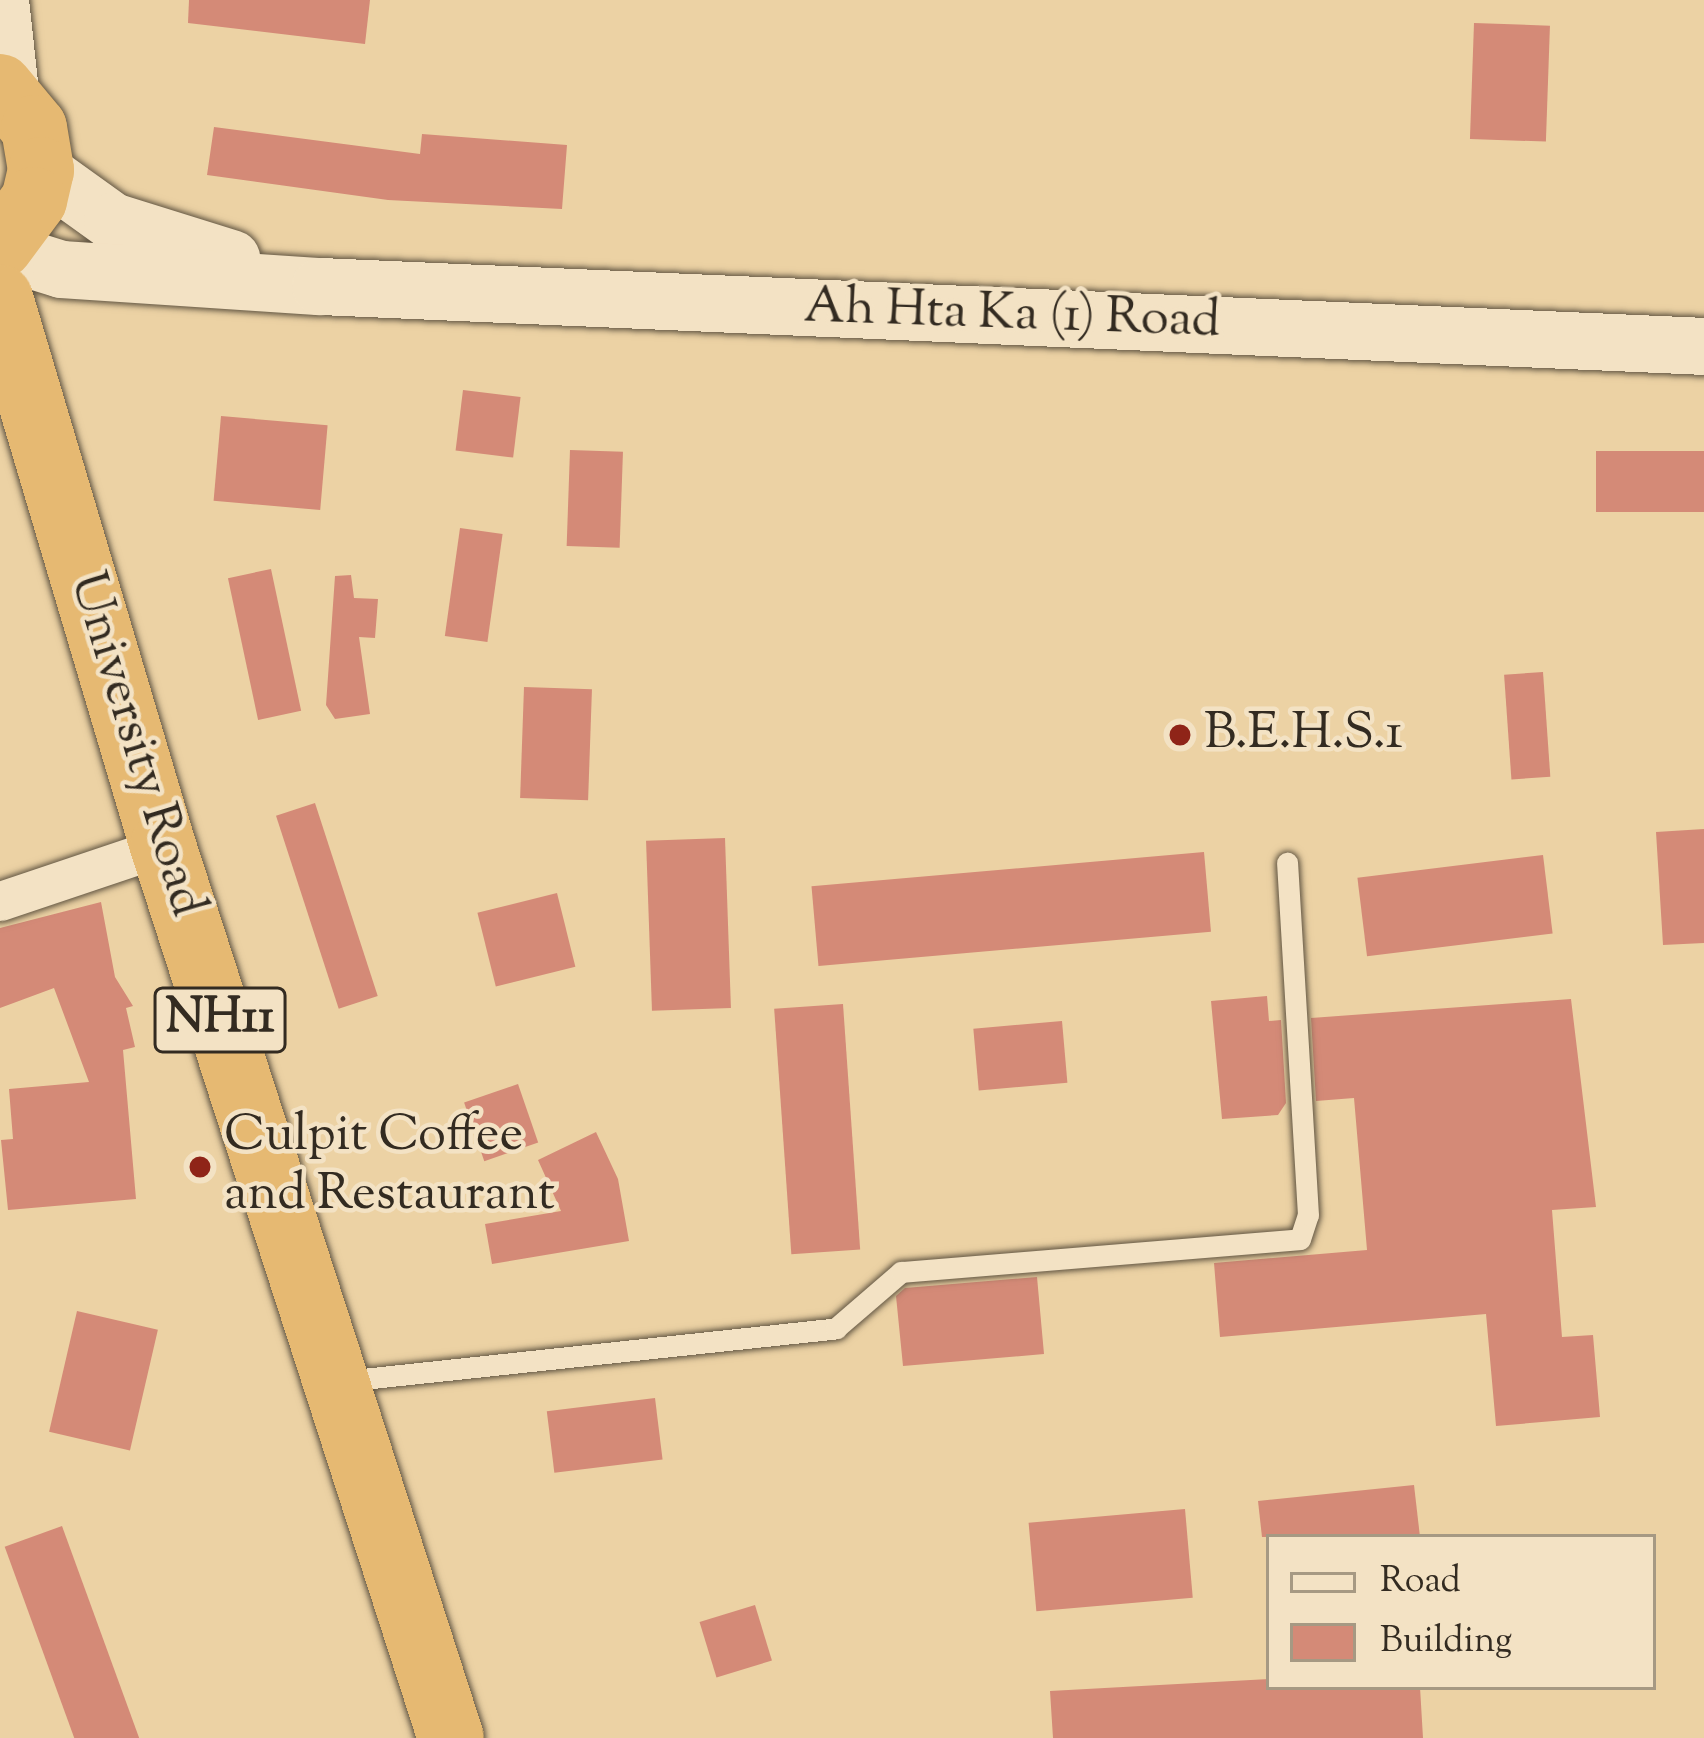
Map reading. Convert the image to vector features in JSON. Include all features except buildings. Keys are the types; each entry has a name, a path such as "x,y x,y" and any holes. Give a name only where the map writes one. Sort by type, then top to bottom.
{"highway":[{"path":"0,248 27,214 41,170 34,128 5,90"},
{"name":"University Road","path":"0,298 164,847 451,1738"}],"street":[{"path":"1,0 5,90"},
{"path":"41,170 112,221 320,286"},
{"path":"0,248 61,269 320,286"},
{"name":"Ah Hta Ka (1) Road","path":"320,286 1704,346"},
{"path":"0,901 164,847"}],"lane":[{"path":"337,1382 836,1328 902,1272 1300,1239 1308,1215 1287,863"}],"place":[{"name":"B.E.H.S.1","path":"1180,735"},
{"name":"Culpit Coffee and Restaurant","path":"200,1167"}]}
